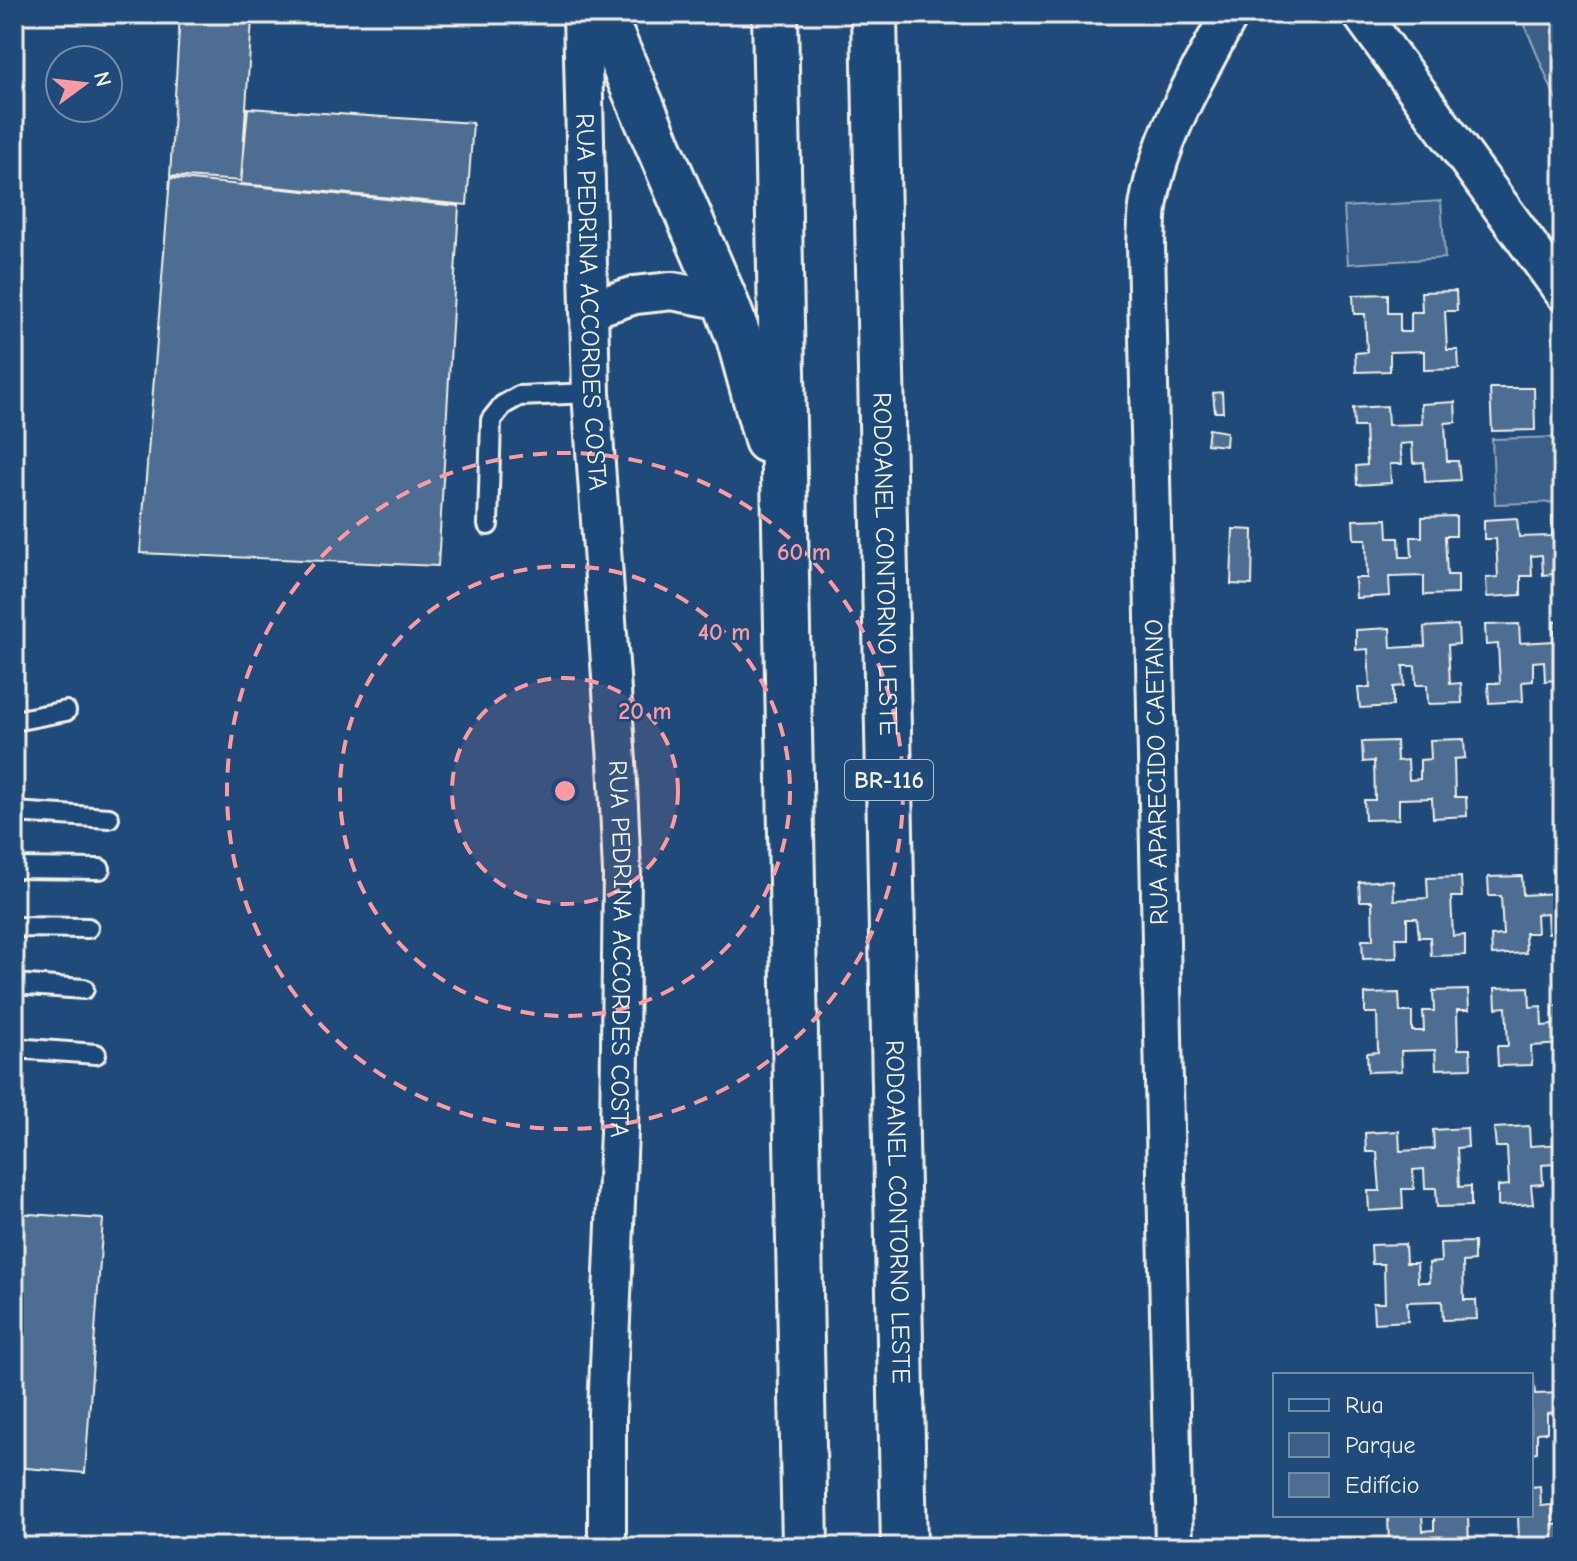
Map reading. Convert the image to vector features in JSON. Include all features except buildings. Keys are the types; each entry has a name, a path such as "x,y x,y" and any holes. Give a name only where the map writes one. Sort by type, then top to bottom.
{"highway":[{"path":"602,14 739,338 784,496"},
{"path":"775,14 805,1547"},
{"name":"RODOANEL CONTORNO LESTE","path":"874,14 904,1547"}],"street":[{"name":"RUA PEDRINA ACCORDES COSTA","path":"582,14 591,393 622,873 619,1132 607,1413 607,1547"},
{"name":"RUA APARECIDO CAETANO","path":"1174,1547 1146,244 1148,203 1156,168 1184,100 1230,14"},
{"path":"1361,14 1563,292"},
{"path":"589,310 635,295 672,291 725,301"}],"lane":[{"path":"488,525 491,420 503,405 519,396 591,393"},
{"path":"14,721 66,711"},
{"path":"14,812 109,818"},
{"path":"14,868 100,869"},
{"path":"14,927 88,928"},
{"path":"14,984 84,989"},
{"path":"14,1048 96,1054"}],"green space":[{"path":"1520,14 1563,14 1563,116"},
{"path":"1441,201 1445,258 1348,264 1344,207"},
{"path":"1563,437 1563,502 1495,504 1492,439"}]}
